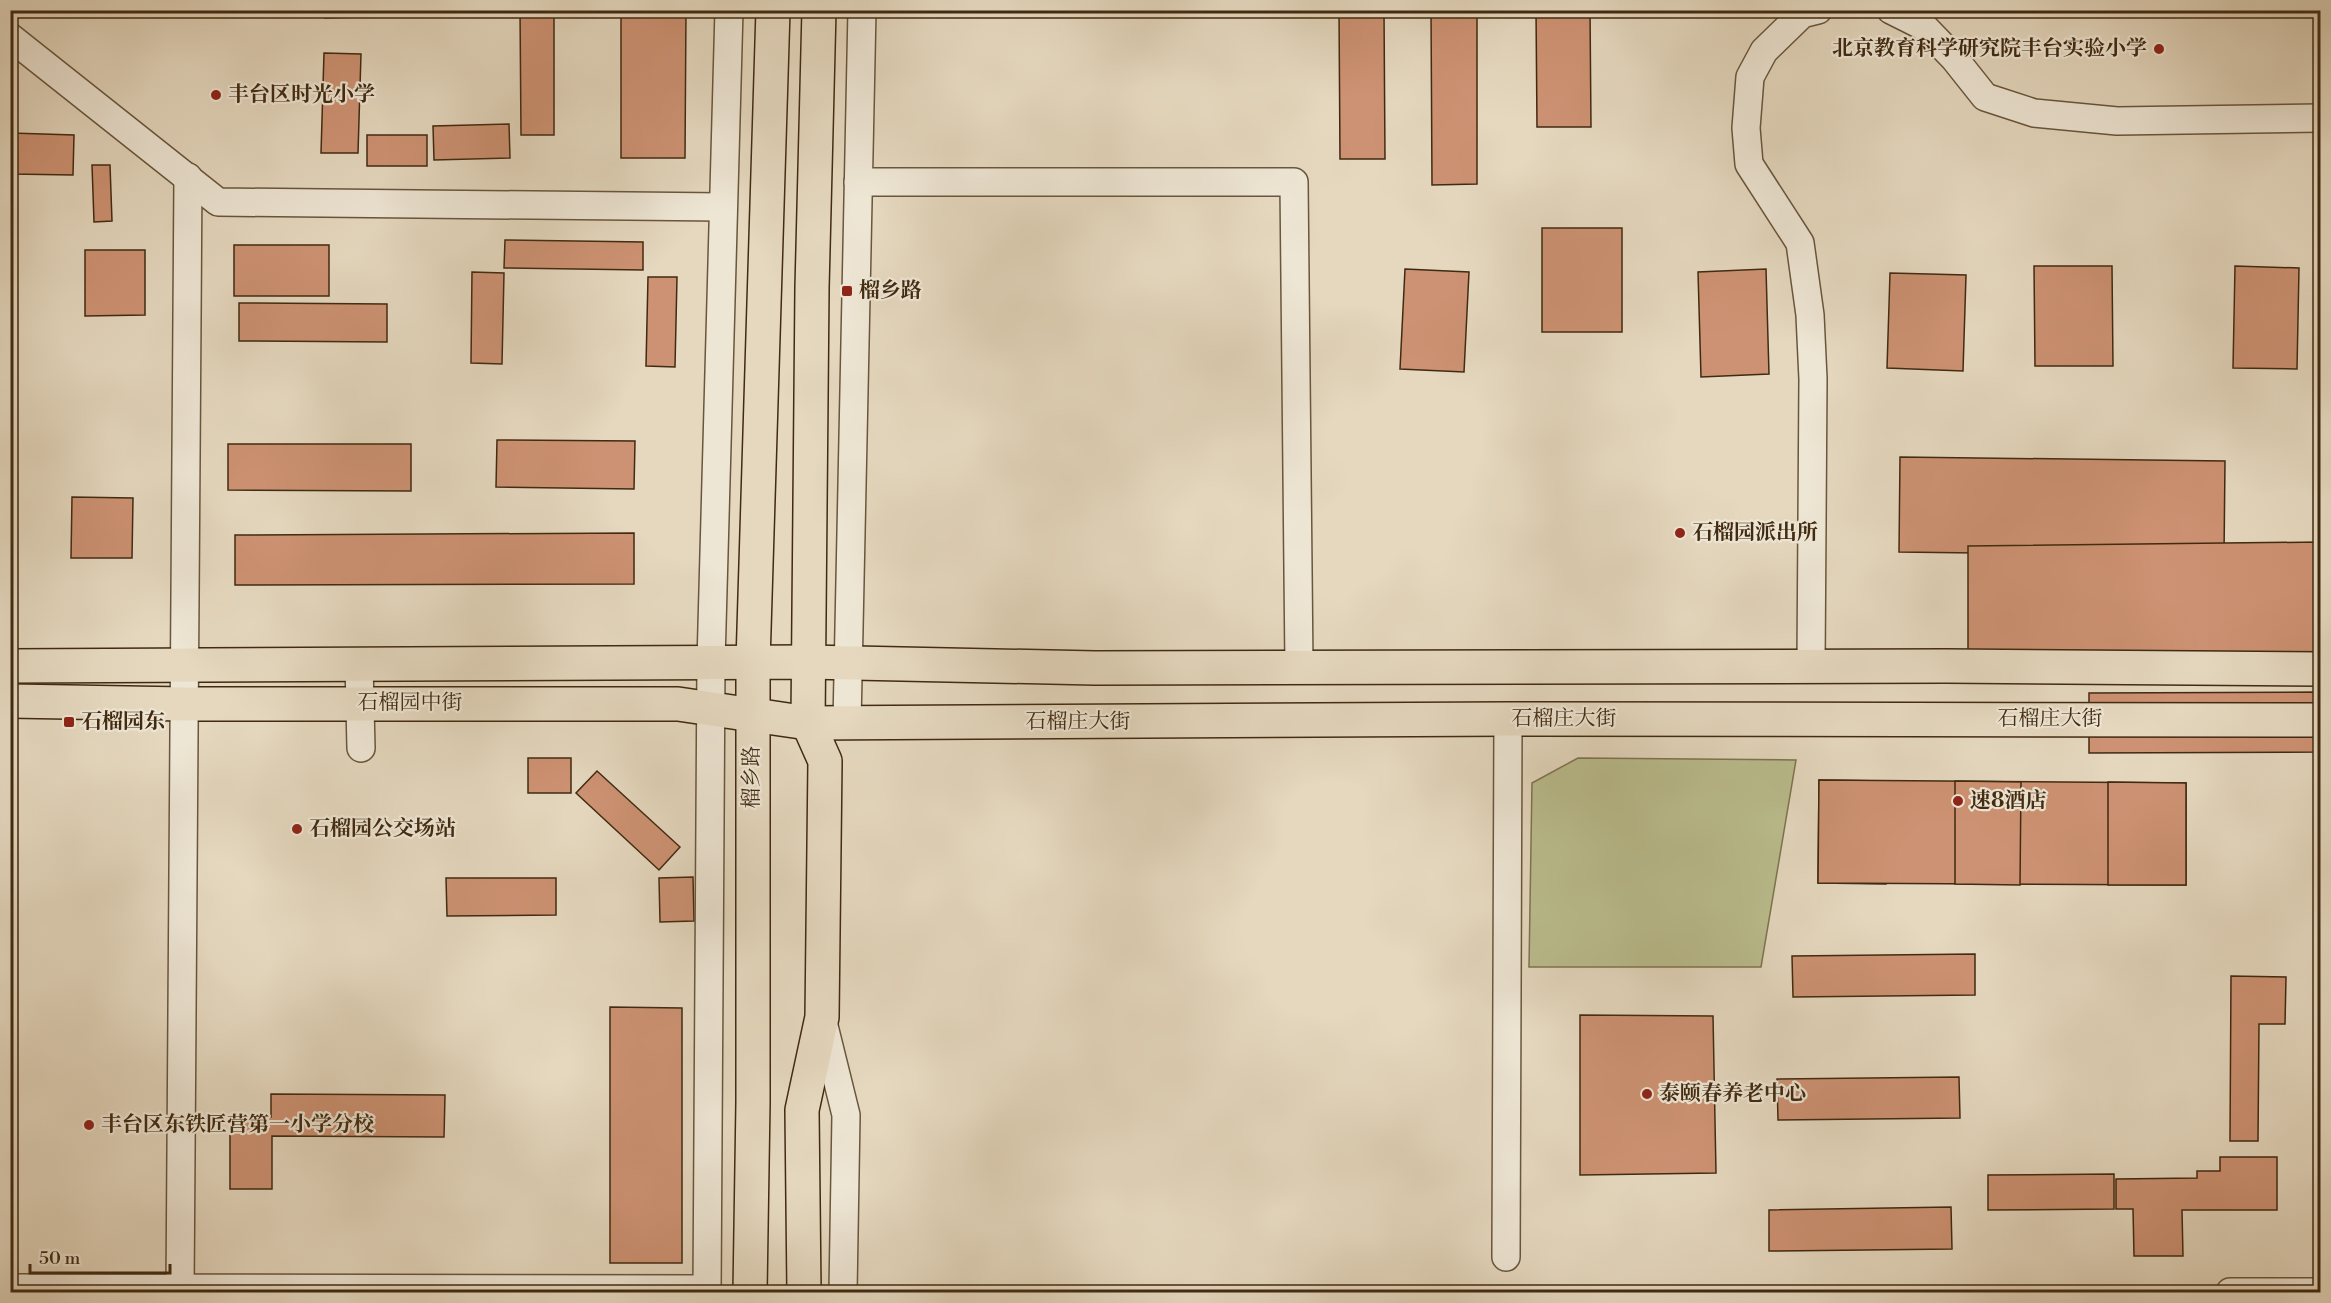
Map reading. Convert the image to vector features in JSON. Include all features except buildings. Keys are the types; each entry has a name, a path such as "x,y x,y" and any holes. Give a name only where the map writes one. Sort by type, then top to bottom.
{"main road":[{"name":"榴乡路","path":"750,1293 753,1102 752,714 773,10"},
{"path":"804,1293 802,1110 822,1017 825,761 808,723 812,288 819,10"},
{"name":"石榴园中街","path":"10,666 808,662"},
{"path":"808,662 1095,668 1811,666 2320,669"},
{"name":"石榴园中街","path":"10,701 185,704 678,704 808,723"},
{"name":"石榴庄大街","path":"808,723 1508,719 2320,720"}],"street":[{"name":"榴乡路","path":"707,1291 710,709 729,10"},
{"path":"847,723 862,10"},
{"path":"1811,666 1812,379 1810,315 1800,243 1749,164 1746,128 1750,77 1764,51 1802,14 1818,10"},
{"path":"1891,10 1923,26 1954,58 1985,97 2034,113 2116,121 2320,118"},
{"path":"10,37 218,202 723,207"},
{"path":"180,1291 188,177"},
{"path":"858,182 1294,182 1299,667"},
{"path":"359,664 361,748"},
{"path":"1506,1257 1508,719"},
{"path":"822,1017 846,1115 843,1293"},
{"path":"10,1288 180,1291 707,1291"},
{"path":"2230,1293 2320,1292"}],"green space":[{"path":"1578,758 1796,760 1761,967 1529,967 1532,783"}],"place":[{"name":"北京教育科学研究院丰台实验小学","path":"2159,49"},
{"name":"丰台区时光小学","path":"216,95"},
{"name":"榴乡路","path":"847,291"},
{"name":"石榴园派出所","path":"1680,533"},
{"name":"石榴园东","path":"69,722"},
{"name":"速8酒店","path":"1958,801"},
{"name":"石榴园公交场站","path":"297,829"},
{"name":"泰颐春养老中心","path":"1647,1094"},
{"name":"丰台区东铁匠营第一小学分校","path":"89,1125"}]}
